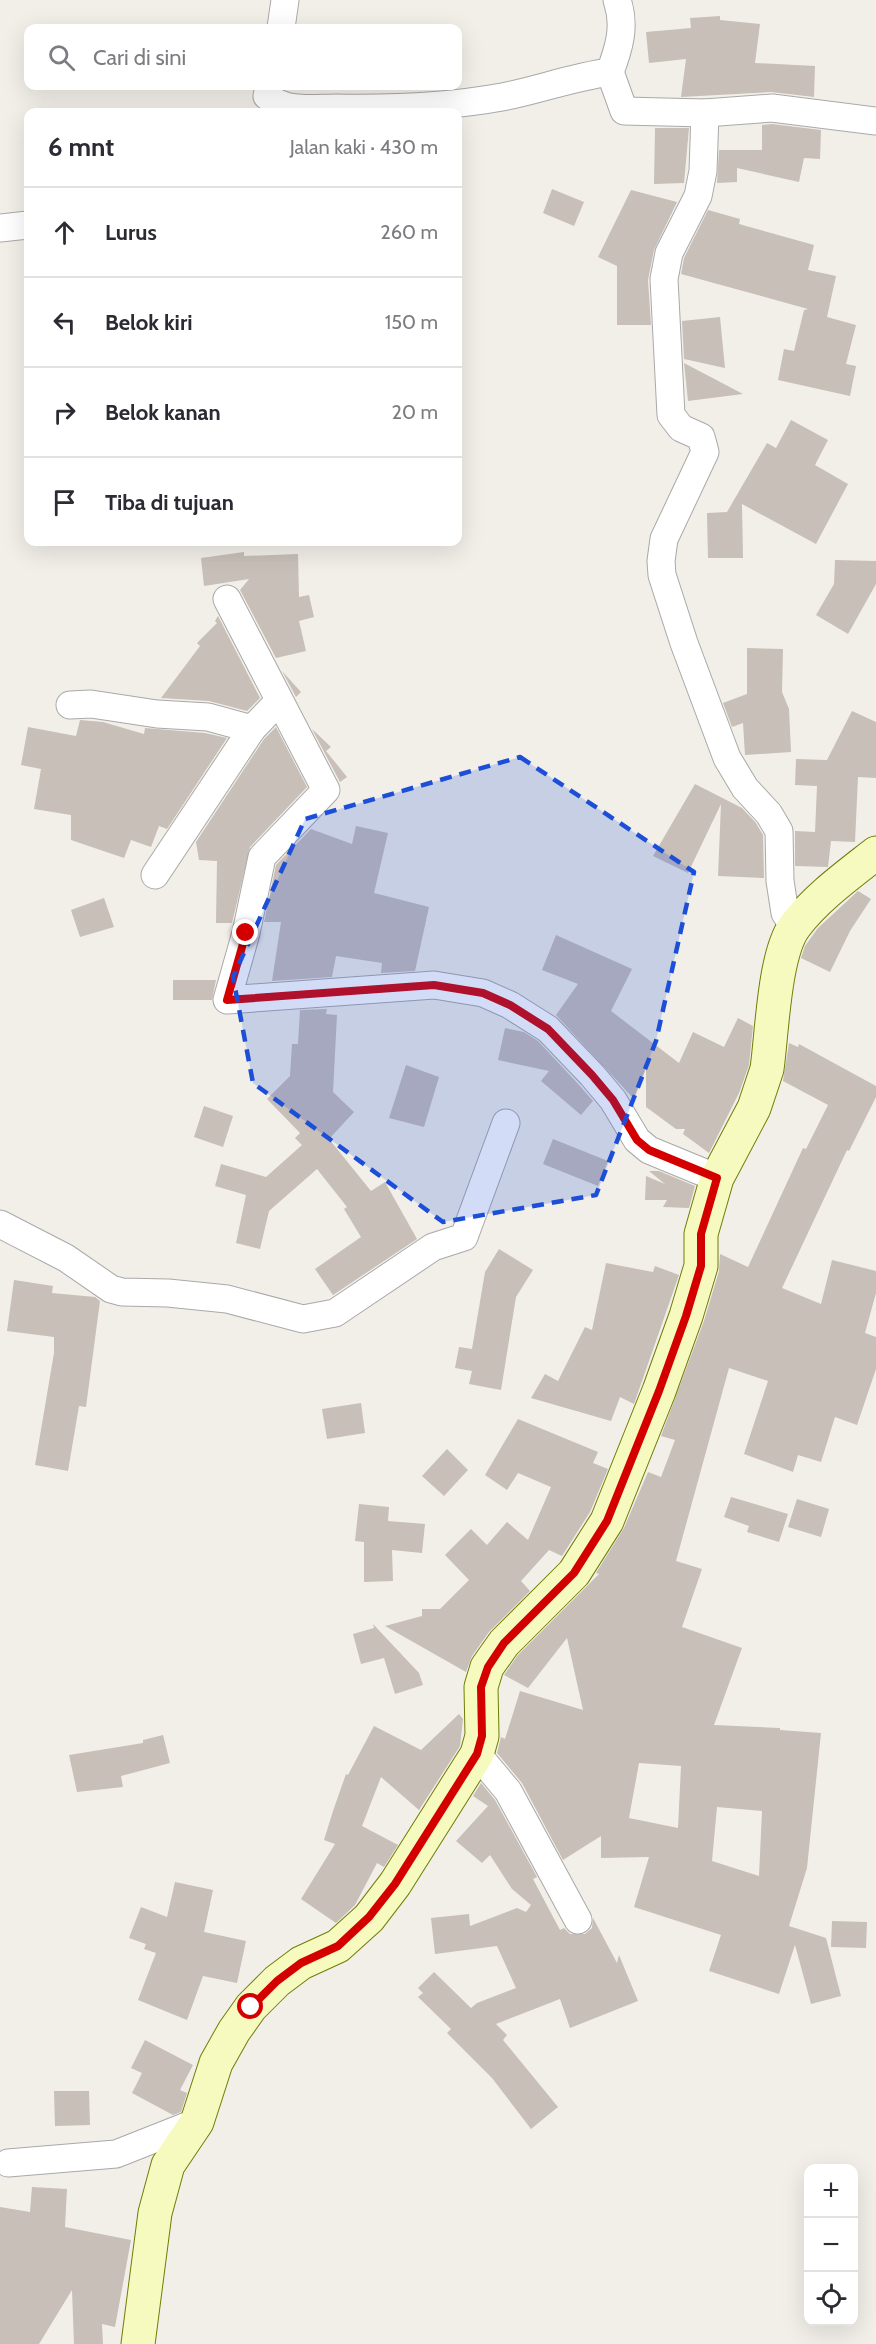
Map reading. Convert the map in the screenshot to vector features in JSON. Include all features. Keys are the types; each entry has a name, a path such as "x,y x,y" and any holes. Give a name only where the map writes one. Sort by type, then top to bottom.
{"street":[{"path":"281,24 285,0"},
{"path":"617,0 622,32 620,46 610,72 624,111 705,113 772,108 876,122"},
{"path":"430,108 530,92 575,76 610,72"},
{"path":"264,98 289,108"},
{"path":"705,113 703,171 698,196 669,253 664,279 671,415 681,428 701,437 705,452 664,539 662,575 684,643 727,758 744,788 769,814 779,831 780,881 785,913 794,927"},
{"path":"0,228 24,225"},
{"path":"227,599 326,790 262,857 246,933 227,1000 424,986 455,987 483,993 510,1005 548,1029 613,1100 637,1140 649,1150 717,1178"},
{"path":"155,875 252,729 279,701"},
{"path":"70,705 91,704 157,714 208,717 252,729"},
{"path":"138,2344 155,2212 168,2165 197,2122 216,2062 251,2007 277,1981 301,1963 338,1946 369,1917 395,1884 477,1754 482,1736 481,1687 488,1667 504,1643 574,1573 607,1521 686,1316 701,1266 701,1234 717,1178 762,1088 767,1070 780,964 794,927 827,892 876,853"},
{"path":"0,1224 66,1258 111,1289 227,1299 303,1319 320,1318 336,1313 433,1246 464,1237 506,1123"},
{"path":"477,1754 508,1791 578,1920"},
{"path":"8,2163 117,2154 197,2122"}],"highlighted area":[{"path":"520,757 694,872 656,1041 596,1195 443,1222 253,1083 233,977 305,819"}],"building":[{"path":"720,16 720,20 760,24 755,63 815,66 814,97 771,92 681,97 686,59 649,63 646,32 691,28 690,18"},
{"path":"772,124 821,130 820,159 804,158 799,182 737,168 737,182 717,183 719,150 762,150 762,125"},
{"path":"655,128 689,128 684,183 654,184"},
{"path":"552,189 584,202 574,226 543,213"},
{"path":"631,190 677,202 654,250 648,280 651,325 617,325 617,266 598,257"},
{"path":"708,210 740,219 739,224 814,245 808,270 836,276 827,317 856,325 846,364 856,366 850,396 778,380 784,349 794,351 804,310 808,309 681,274 684,258"},
{"path":"720,317 725,368 684,359 682,321"},
{"path":"684,363 743,394 688,401"},
{"path":"791,420 828,440 815,465 848,484 816,544 742,504 743,558 708,558 707,513 727,512 767,443 776,448"},
{"path":"244,552 244,556 298,554 299,597 309,595 314,617 299,621 306,651 276,658 240,590 249,579 204,586 201,558"},
{"path":"835,560 876,561 876,584 848,634 816,615 834,584"},
{"path":"218,616 260,698 247,711 209,701 161,698 200,646 197,643 217,623 215,621"},
{"path":"747,648 783,649 782,692 789,709 791,752 745,755 743,723 732,727 723,703 747,694"},
{"path":"282,671 301,692 296,697"},
{"path":"852,711 876,722 876,778 858,777 855,842 831,841 828,867 795,866 795,831 815,832 817,786 795,785 796,759 827,760"},
{"path":"80,720 103,722 144,734 145,728 205,733 227,738 167,829 159,826 151,847 131,840 124,858 71,840 71,815 34,809 41,769 21,765 28,727 76,736"},
{"path":"276,727 307,787 250,847 232,923 216,923 217,861 199,860 196,842 264,739"},
{"path":"312,729 331,747 326,751 347,777 340,782"},
{"path":"695,784 742,808 756,823 763,835 764,878 718,876 721,804 688,873 653,856"},
{"path":"356,826 388,833 374,893 429,907 415,971 381,973 382,963 336,956 332,977 272,981 281,922 264,922 276,865 311,829 352,844"},
{"path":"858,891 871,899 850,931 830,972 801,958 805,946 818,928"},
{"path":"104,898 114,927 80,937 71,910"},
{"path":"556,935 632,969 611,1011 679,1063 693,1032 724,1047 738,1018 753,1026 749,1065 739,1093 709,1153 683,1134 685,1129 676,1129 646,1107 646,1069 634,1099 556,1015 578,984 542,970"},
{"path":"173,980 216,980 212,1000 173,1000"},
{"path":"327,1009 326,1014 337,1015 333,1092 354,1112 329,1139 371,1191 385,1182 417,1239 333,1295 315,1269 361,1237 344,1209 347,1207 317,1169 269,1211 260,1249 236,1243 246,1195 215,1186 221,1164 266,1177 302,1145 295,1138 300,1133 267,1099 290,1076 292,1044 298,1044 300,1010"},
{"path":"505,1028 524,1032 538,1041 580,1086 593,1101 581,1115 541,1081 549,1071 498,1060"},
{"path":"789,1043 798,1047 799,1044 876,1086 876,1097 849,1151 847,1150 782,1288 821,1304 832,1260 876,1271 876,1293 865,1333 876,1337 876,1369 857,1425 835,1417 821,1462 798,1455 793,1472 744,1454 768,1381 729,1368 676,1561 702,1569 682,1627 742,1648 714,1725 780,1728 780,1730 821,1733 807,1868 789,1926 826,1938 841,1996 811,2004 795,1945 779,1994 709,1971 721,1935 634,1907 649,1857 601,1858 601,1836 563,1860 522,1783 497,1753 501,1737 505,1739 520,1691 583,1710 567,1638 528,1688 504,1675 518,1655 599,1574 596,1573 624,1528 648,1472 661,1477 675,1440 661,1436 704,1321 719,1271 720,1254 748,1267 803,1148 806,1149 828,1105 783,1081","holes":["639,1763 681,1766 678,1828 629,1818","717,1807 762,1811 759,1876 712,1861"]},
{"path":"406,1065 439,1077 424,1127 389,1118"},
{"path":"204,1106 233,1116 223,1147 194,1137"},
{"path":"553,1139 608,1161 598,1186 543,1164"},
{"path":"649,1171 659,1171 695,1186 689,1208 663,1207 667,1200 645,1200 646,1176 665,1184"},
{"path":"499,1249 533,1270 516,1297 501,1390 469,1384 472,1371 455,1368 459,1347 472,1349 485,1272"},
{"path":"606,1263 653,1272 655,1266 679,1275 634,1404 620,1397 611,1421 531,1398 545,1374 558,1381 585,1327 592,1330"},
{"path":"14,1280 53,1286 52,1293 95,1297 100,1301 86,1407 79,1406 68,1471 35,1465 54,1353 54,1337 7,1331"},
{"path":"361,1403 365,1433 327,1439 322,1409"},
{"path":"518,1419 598,1452 593,1463 608,1469 590,1512 562,1556 549,1550 521,1581 530,1591 489,1632 472,1656 466,1672 385,1626 422,1616 422,1609 440,1609 469,1580 445,1555 471,1529 487,1545 507,1522 528,1540 551,1487 518,1473 507,1490 485,1475"},
{"path":"447,1449 468,1470 444,1496 422,1476"},
{"path":"731,1497 788,1514 779,1542 747,1532 749,1526 724,1517"},
{"path":"797,1499 829,1509 821,1537 788,1527"},
{"path":"359,1504 389,1507 388,1521 425,1524 422,1553 392,1550 393,1581 364,1582 364,1542 355,1541"},
{"path":"373,1624 419,1673 423,1685 395,1694 384,1658 361,1664 353,1634 374,1628"},
{"path":"459,1714 463,1719 460,1746 419,1810 381,1777 362,1826 398,1845 384,1867 377,1863 355,1905 336,1923 301,1899 335,1844 324,1840 333,1811 346,1774 348,1775 374,1726 421,1750"},
{"path":"163,1735 170,1763 121,1776 123,1787 77,1792 69,1755 143,1743 143,1740"},
{"path":"481,1783 495,1800 537,1877 533,1879 560,1930 564,1928 570,1934 585,1934 592,1928 593,1918 617,1963 619,1955 638,2001 570,2028 560,1999 496,2024 507,2035 503,2040 558,2107 531,2129 492,2078 447,2033 451,2029 418,1997 423,1993 418,1988 434,1972 471,2008 477,2003 516,1988 497,1946 435,1954 431,1918 469,1914 470,1926 517,1908 526,1912 531,1905 512,1889 490,1855 482,1863 456,1841 488,1806 473,1796"},
{"path":"175,1882 213,1890 204,1932 246,1941 237,1983 203,1976 187,2020 138,2000 156,1953 144,1949 146,1944 129,1938 141,1907 167,1917"},
{"path":"832,1921 867,1922 866,1948 831,1947"},
{"path":"145,2040 193,2065 180,2090 187,2093 181,2112 173,2115 132,2093 142,2073 131,2068"},
{"path":"54,2091 89,2091 90,2125 55,2126"},
{"path":"32,2187 67,2189 65,2227 131,2240 115,2327 102,2324 103,2344 74,2344 72,2290 39,2344 0,2344 0,2207 30,2212"}],"route":[{"path":"246,933 227,1000 434,985 483,993 510,1005 548,1029 613,1100 637,1140 649,1150 717,1178 701,1234 701,1266 686,1316 634,1456 601,1535 574,1573 504,1643 488,1667 481,1687 482,1736 477,1754 381,1903 338,1946 301,1963 277,1981 251,2007"}]}
